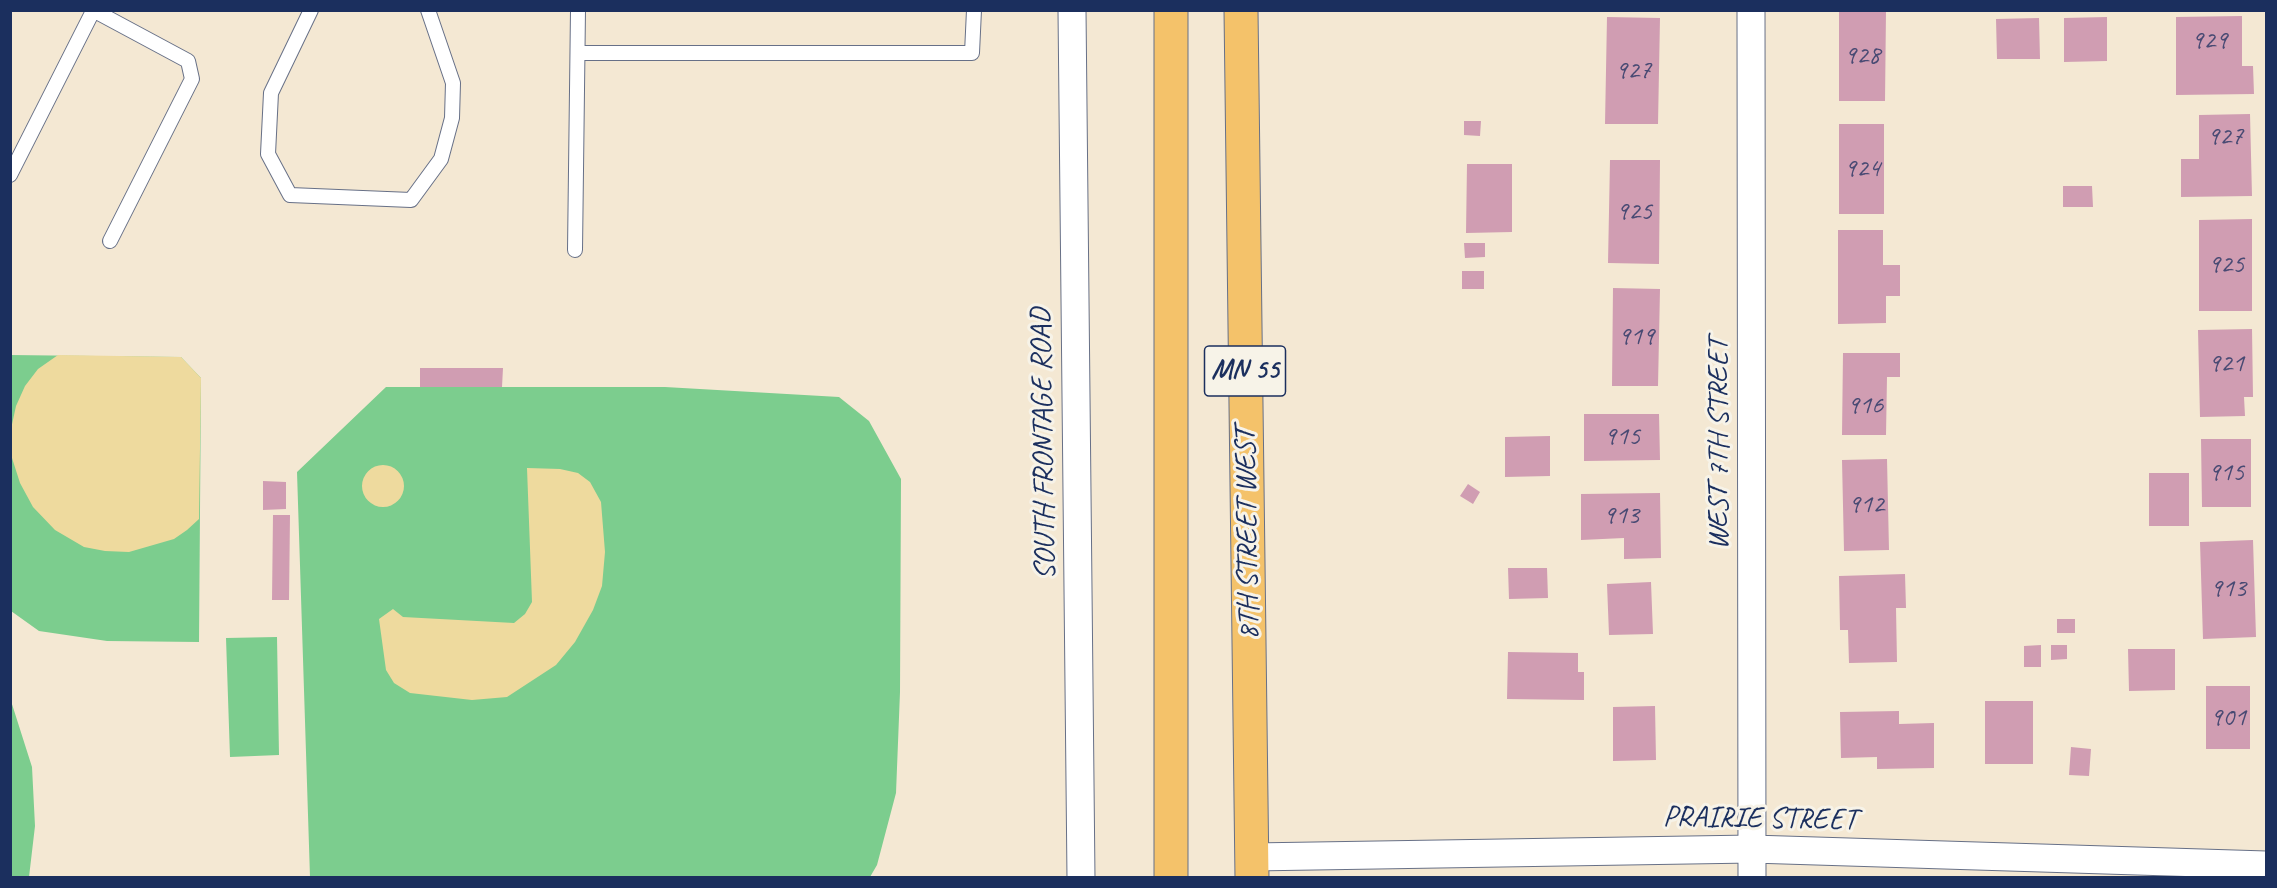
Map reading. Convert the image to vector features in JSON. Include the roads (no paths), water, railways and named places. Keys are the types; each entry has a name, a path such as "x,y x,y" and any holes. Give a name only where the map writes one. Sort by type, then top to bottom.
{"highway":[{"name":"MN 55","path":"1171,10 1171,878"},
{"name":"8TH STREET WEST","path":"1241,10 1252,867"}],"street":[{"name":"SOUTH FRONTAGE ROAD","path":"1072,10 1081,878"},
{"name":"WEST 7TH STREET","path":"1751,10 1752,878"},
{"name":"PRAIRIE STREET","path":"1252,867 1752,849 2266,865"}],"lane":[{"path":"311,10 271,93 268,154 290,195 411,200 441,159 452,118 453,83 428,10"},
{"path":"575,250 578,10"},
{"path":"578,53 972,53 974,10"},
{"path":"10,175 93,11 188,61 192,79 110,241"}]}
